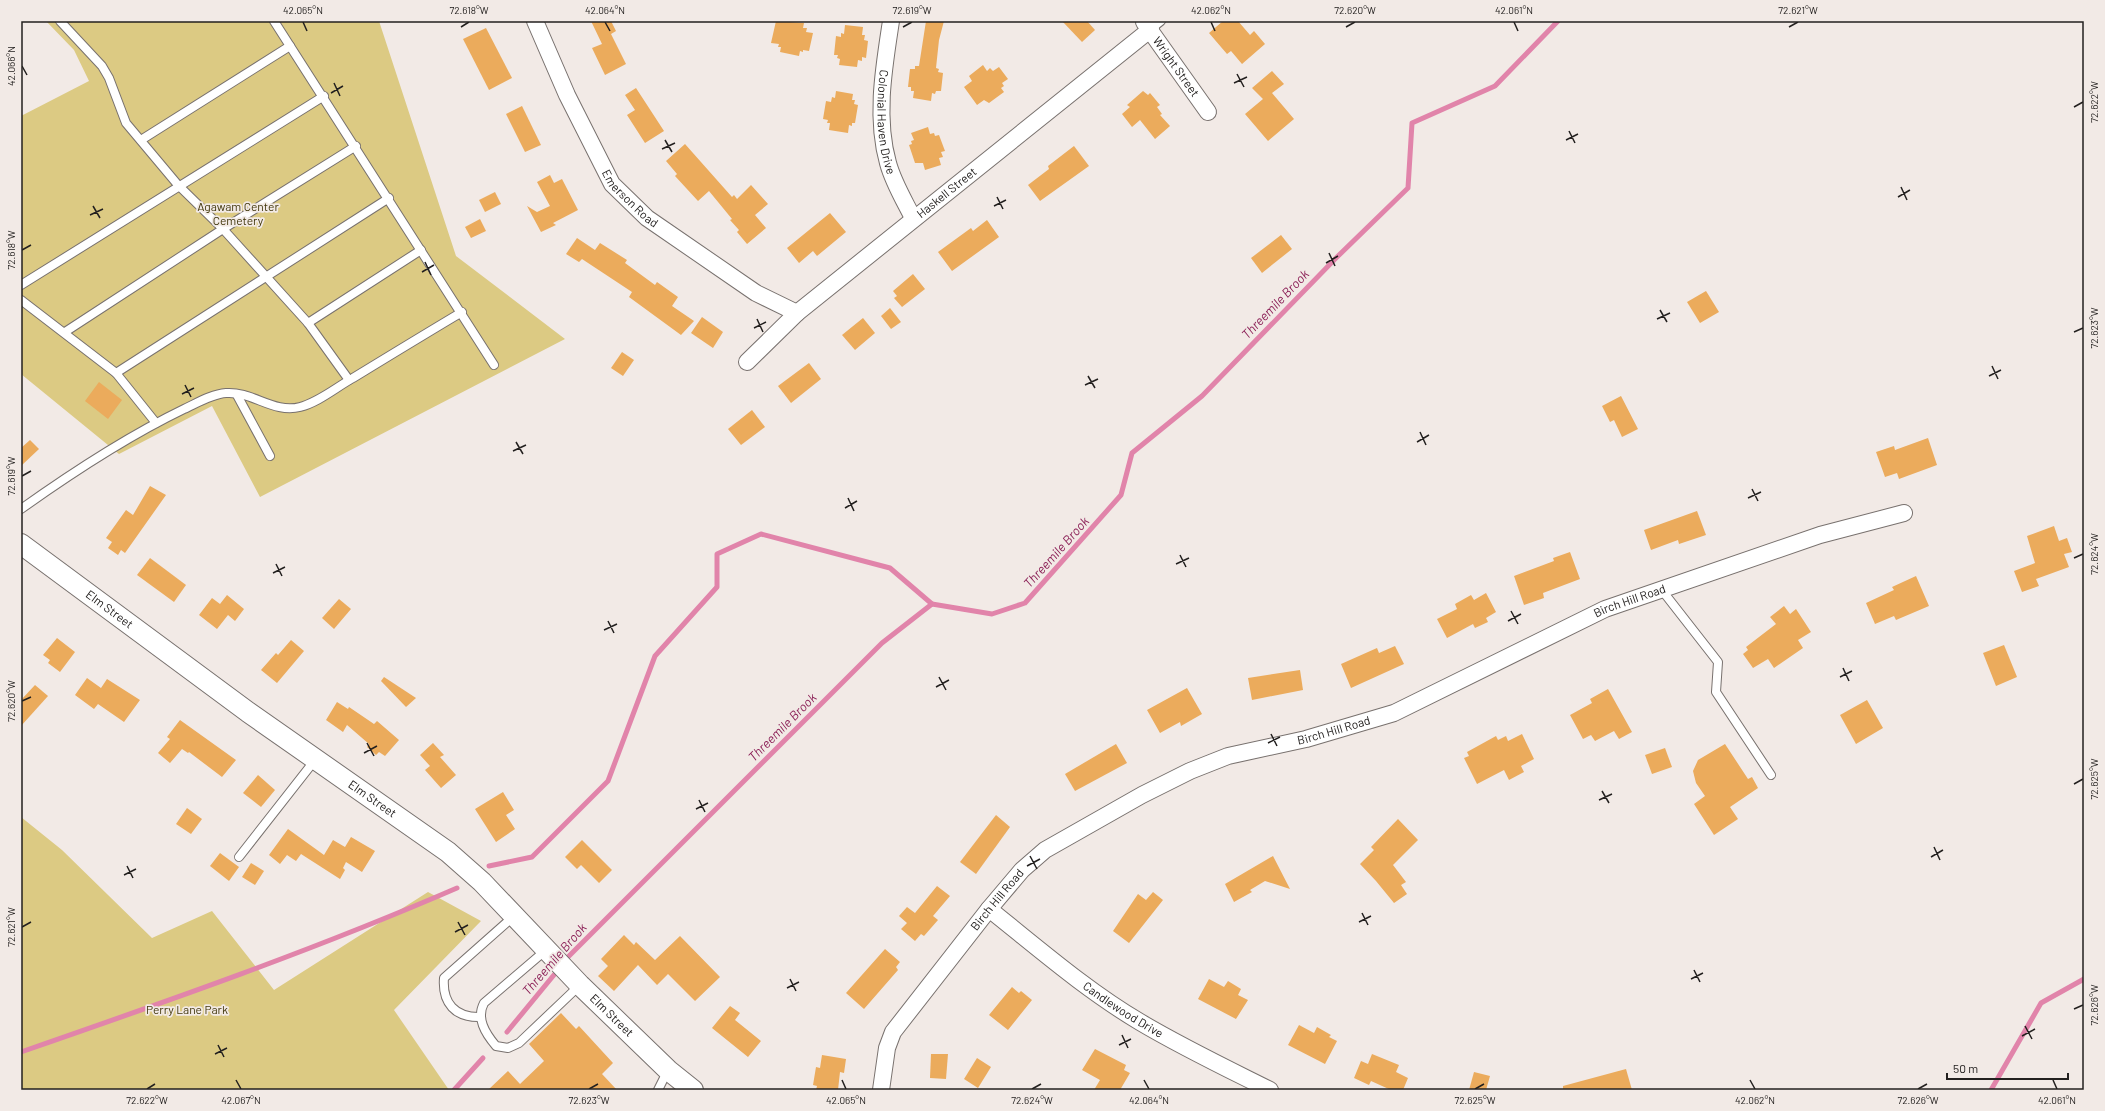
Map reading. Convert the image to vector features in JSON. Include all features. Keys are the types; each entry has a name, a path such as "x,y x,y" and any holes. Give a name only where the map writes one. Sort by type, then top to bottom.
{"street":[{"name":"Emerson Road","path":"534,21 570,102 612,184 647,218 756,293 797,313"},
{"name":"Colonial Haven Drive","path":"891,21 882,86 883,141 891,171 913,218"},
{"name":"Haskell Street","path":"747,362 797,313 1152,24"},
{"name":"Wright Street","path":"1152,24 1208,112"},
{"name":"Birch Hill Road","path":"881,1090 887,1048 893,1032 989,909 1022,870 1045,850 1121,806 1190,771 1228,756 1300,741 1394,713 1605,609 1661,588 1820,535 1904,514"},
{"name":"Elm Street","path":"21,544 126,623 448,852 482,882 562,967 668,1070 692,1090"},
{"name":"Candlewood Drive","path":"989,909 1068,972 1115,1006 1225,1069 1270,1090"}],"lane":[{"path":"60,21 102,66 109,78 126,123 178,185 223,229 308,323 349,380"},
{"path":"274,21 356,146 494,365"},
{"path":"141,140 290,46"},
{"path":"21,285 178,185 324,96"},
{"path":"65,332 223,229 356,146"},
{"path":"116,373 389,198"},
{"path":"308,323 421,250"},
{"path":"21,300 65,332 116,373 156,423"},
{"path":"21,509 72,473 156,423 208,398 227,393 252,397 276,406 290,409 312,402 462,312"},
{"path":"237,395 270,456"},
{"path":"1661,588 1718,662 1716,692 1771,775"},
{"path":"239,857 316,759"},
{"path":"480,1017 469,1017 450,1006 445,996 444,978 514,916"},
{"path":"562,967 519,1043 508,1048 496,1046 487,1036 480,1017 480,1010 484,1003 562,967"},
{"path":"658,1090 668,1070"}],"green space":[{"name":"Agawam Center Cemetery","path":"46,21 379,21 456,256 565,339 260,497 212,406 119,454 21,374 21,116 89,81 74,50"},
{"name":"Perry Lane Park","path":"21,817 62,850 152,938 212,911 274,990 428,892 481,921 394,1010 449,1090 21,1090"}],"building":[{"path":"591,21 611,21 616,31 611,34 626,64 605,75 592,48 602,44"},
{"path":"776,21 804,23 803,28 807,28 806,32 813,33 809,51 800,51 799,56 780,52 781,47 778,47 779,44 771,43"},
{"path":"926,21 944,21 939,40 936,68 939,69 938,72 943,73 941,91 936,91 935,94 932,93 931,101 913,98 914,91 911,91 911,87 908,87 910,69 915,69 915,66 919,66"},
{"path":"1062,21 1087,21 1095,30 1082,42"},
{"path":"1223,21 1238,21 1250,35 1254,31 1265,44 1242,64 1231,51 1227,54 1209,33"},
{"path":"845,25 863,27 862,35 865,35 864,40 868,41 866,58 862,57 862,61 858,60 857,67 839,65 840,59 837,58 838,55 834,55 836,36 841,37 841,33 844,34"},
{"path":"486,28 512,78 489,90 463,39"},
{"path":"983,65 987,71 990,68 993,71 999,67 1008,79 1002,83 1004,86 1001,88 1004,92 989,103 984,100 977,105 964,87 972,81 969,76"},
{"path":"1272,71 1284,84 1272,93 1294,119 1268,141 1245,114 1263,99 1252,88"},
{"path":"636,88 664,131 645,143 627,115 635,110 625,95"},
{"path":"836,91 853,94 852,100 855,100 854,104 858,105 855,123 852,123 852,126 849,125 848,133 829,130 830,123 827,123 828,120 823,119 826,101 831,102 832,97 835,98"},
{"path":"1143,91 1148,95 1150,93 1160,105 1157,107 1162,114 1160,115 1170,126 1155,139 1140,120 1132,127 1122,114 1130,107 1127,105"},
{"path":"522,106 541,145 525,152 506,114"},
{"path":"928,127 930,134 934,133 935,136 939,135 945,151 941,152 943,157 939,158 941,165 925,170 923,163 915,163 909,145 912,144 911,141 914,140 911,133"},
{"path":"685,144 732,197 734,195 737,199 751,185 768,204 755,215 766,228 747,244 737,232 739,230 730,220 732,219 709,191 698,201 675,176 677,174 666,161"},
{"path":"1074,146 1089,166 1040,201 1028,185 1049,169 1048,166"},
{"path":"550,175 554,183 562,179 578,210 553,223 556,225 541,232 527,206 537,212 550,206 537,182"},
{"path":"495,192 501,204 485,212 479,200"},
{"path":"830,213 846,232 817,256 813,251 799,263 787,248"},
{"path":"480,219 486,231 471,238 465,227"},
{"path":"987,220 999,237 952,271 938,252 971,228 973,231"},
{"path":"1281,235 1292,249 1262,273 1251,258"},
{"path":"577,238 595,250 600,243 627,260 625,263 655,285 657,282 678,297 672,306 694,321 681,335 629,297 632,292 582,259 579,262 566,254"},
{"path":"913,274 925,289 902,307 894,298 897,296 893,291"},
{"path":"1706,291 1719,312 1700,323 1687,302"},
{"path":"890,308 901,322 891,329 881,316"},
{"path":"702,317 723,332 713,348 691,333"},
{"path":"863,318 875,333 855,350 842,335"},
{"path":"622,352 634,360 623,376 611,368"},
{"path":"809,363 821,379 791,403 778,386"},
{"path":"99,382 122,400 108,419 85,401"},
{"path":"1621,396 1638,429 1622,437 1614,420 1610,422 1602,406"},
{"path":"752,410 765,427 741,445 728,429"},
{"path":"1928,438 1937,465 1899,479 1897,473 1885,477 1876,452 1894,446 1895,450"},
{"path":"30,440 39,449 21,466 21,448"},
{"path":"150,486 166,495 125,553 121,550 118,555 108,548 112,542 106,538 126,510 133,515"},
{"path":"1697,511 1706,535 1679,544 1678,540 1651,550 1644,530"},
{"path":"2054,526 2059,541 2067,538 2072,552 2064,554 2069,567 2036,579 2039,586 2022,592 2014,571 2035,563 2027,536"},
{"path":"1570,552 1580,579 1543,593 1544,598 1524,605 1514,576 1554,561 1553,558"},
{"path":"150,558 186,585 174,602 137,575"},
{"path":"1916,576 1929,606 1896,620 1894,616 1875,624 1866,603 1894,590 1892,587"},
{"path":"1486,593 1496,612 1486,618 1488,622 1475,628 1473,624 1447,638 1437,619 1457,609 1455,604 1471,595 1474,600"},
{"path":"227,595 244,609 235,621 228,615 217,629 199,615 212,598 220,604"},
{"path":"339,599 351,609 334,629 322,618"},
{"path":"1784,606 1790,614 1796,609 1811,632 1798,640 1803,648 1774,668 1768,659 1753,668 1743,654 1748,650 1746,647 1776,624 1770,617"},
{"path":"57,638 75,652 60,672 48,663 50,660 43,655"},
{"path":"291,640 304,651 277,683 261,670 276,653 278,655"},
{"path":"2004,645 2017,677 1996,686 1983,653"},
{"path":"1395,646 1404,664 1351,688 1341,664 1377,648 1379,653"},
{"path":"1300,670 1303,690 1252,700 1248,678"},
{"path":"384,677 416,698 406,707 381,681"},
{"path":"87,678 101,688 107,679 140,700 124,722 98,704 94,709 75,695"},
{"path":"35,685 48,696 21,726 21,700"},
{"path":"1187,688 1202,714 1181,726 1180,722 1160,733 1147,710"},
{"path":"1608,689 1632,732 1619,739 1614,731 1595,741 1591,735 1583,739 1570,715 1592,703 1590,699"},
{"path":"1867,700 1883,728 1856,744 1840,715"},
{"path":"337,702 348,709 349,707 374,724 377,721 399,740 385,756 379,752 376,755 367,747 369,744 347,725 343,732 326,720"},
{"path":"180,720 236,760 222,777 189,752 188,753 182,749 170,763 158,753 170,739 167,737"},
{"path":"1522,734 1534,759 1521,766 1524,772 1509,780 1504,770 1477,784 1464,758 1469,756 1467,752 1496,736 1498,740 1506,736 1508,741"},
{"path":"433,743 444,755 440,757 456,775 441,788 425,770 430,766 420,755"},
{"path":"1116,744 1127,763 1075,791 1065,774"},
{"path":"1725,744 1748,779 1752,777 1758,788 1730,807 1738,819 1714,835 1694,804 1705,796 1696,783 1693,771 1698,760"},
{"path":"1665,748 1672,767 1652,774 1645,755"},
{"path":"258,775 275,790 261,807 243,793"},
{"path":"503,792 514,810 506,815 515,829 496,842 475,809"},
{"path":"187,808 202,819 191,834 176,824"},
{"path":"996,815 1010,827 976,874 960,862"},
{"path":"1398,819 1418,840 1393,865 1406,882 1401,885 1407,894 1394,903 1360,864 1374,850 1371,847"},
{"path":"288,829 324,855 333,840 345,847 351,837 375,851 362,872 346,862 343,868 345,870 340,879 301,854 296,861 287,855 280,864 269,855"},
{"path":"582,840 612,870 599,883 581,865 577,869 565,857"},
{"path":"220,853 239,867 229,881 210,866"},
{"path":"1273,856 1290,889 1265,881 1250,890 1252,892 1234,902 1225,884"},
{"path":"251,863 264,871 255,885 242,877"},
{"path":"937,886 950,896 933,916 938,920 924,936 921,934 915,941 901,929 907,923 899,916 907,907 915,913"},
{"path":"1153,892 1163,900 1129,943 1113,931 1138,894 1146,900"},
{"path":"624,935 634,945 636,942 655,960 680,936 720,977 695,1001 668,974 657,985 638,965 614,991 598,976 608,966 601,959"},
{"path":"885,949 900,962 896,967 898,970 864,1009 846,993"},
{"path":"1209,979 1224,987 1228,981 1241,989 1238,995 1248,1000 1236,1019 1198,999"},
{"path":"1012,987 1019,993 1021,991 1032,1000 1008,1030 989,1015"},
{"path":"730,1006 740,1013 735,1020 761,1041 748,1057 712,1028"},
{"path":"561,1013 576,1029 579,1026 613,1063 602,1074 617,1090 488,1090 508,1071 520,1084 544,1061 529,1044"},
{"path":"1299,1025 1314,1033 1317,1027 1331,1035 1329,1037 1337,1041 1325,1064 1288,1045"},
{"path":"1095,1049 1126,1065 1124,1070 1130,1073 1120,1090 1094,1090 1100,1080 1082,1070"},
{"path":"931,1054 948,1054 946,1079 930,1078"},
{"path":"1372,1054 1399,1065 1396,1072 1408,1078 1403,1090 1391,1090 1371,1081 1369,1085 1354,1078 1361,1061 1368,1064"},
{"path":"822,1055 846,1059 844,1073 840,1072 838,1090 816,1090 817,1086 813,1085 816,1067 820,1068"},
{"path":"977,1058 991,1067 978,1088 964,1079"},
{"path":"1626,1069 1632,1090 1563,1090 1563,1086"},
{"path":"1474,1072 1490,1076 1486,1090 1469,1090"}],"waterway":[{"name":"Threemile Brook","path":"564,961 882,643 932,604 992,614 1025,603 1121,495 1132,453 1202,396 1336,258 1408,188 1412,123 1495,86 1558,21"},
{"path":"489,866 532,857 608,781 655,656 717,587 717,554 761,534 890,568 932,604"},
{"path":"21,1052 295,954 457,888"},
{"name":"Threemile Brook","path":"507,1032 558,970"},
{"path":"1991,1090 2041,1003 2084,979"},
{"name":"Threemile Brook","path":"454,1090 483,1058"}]}
